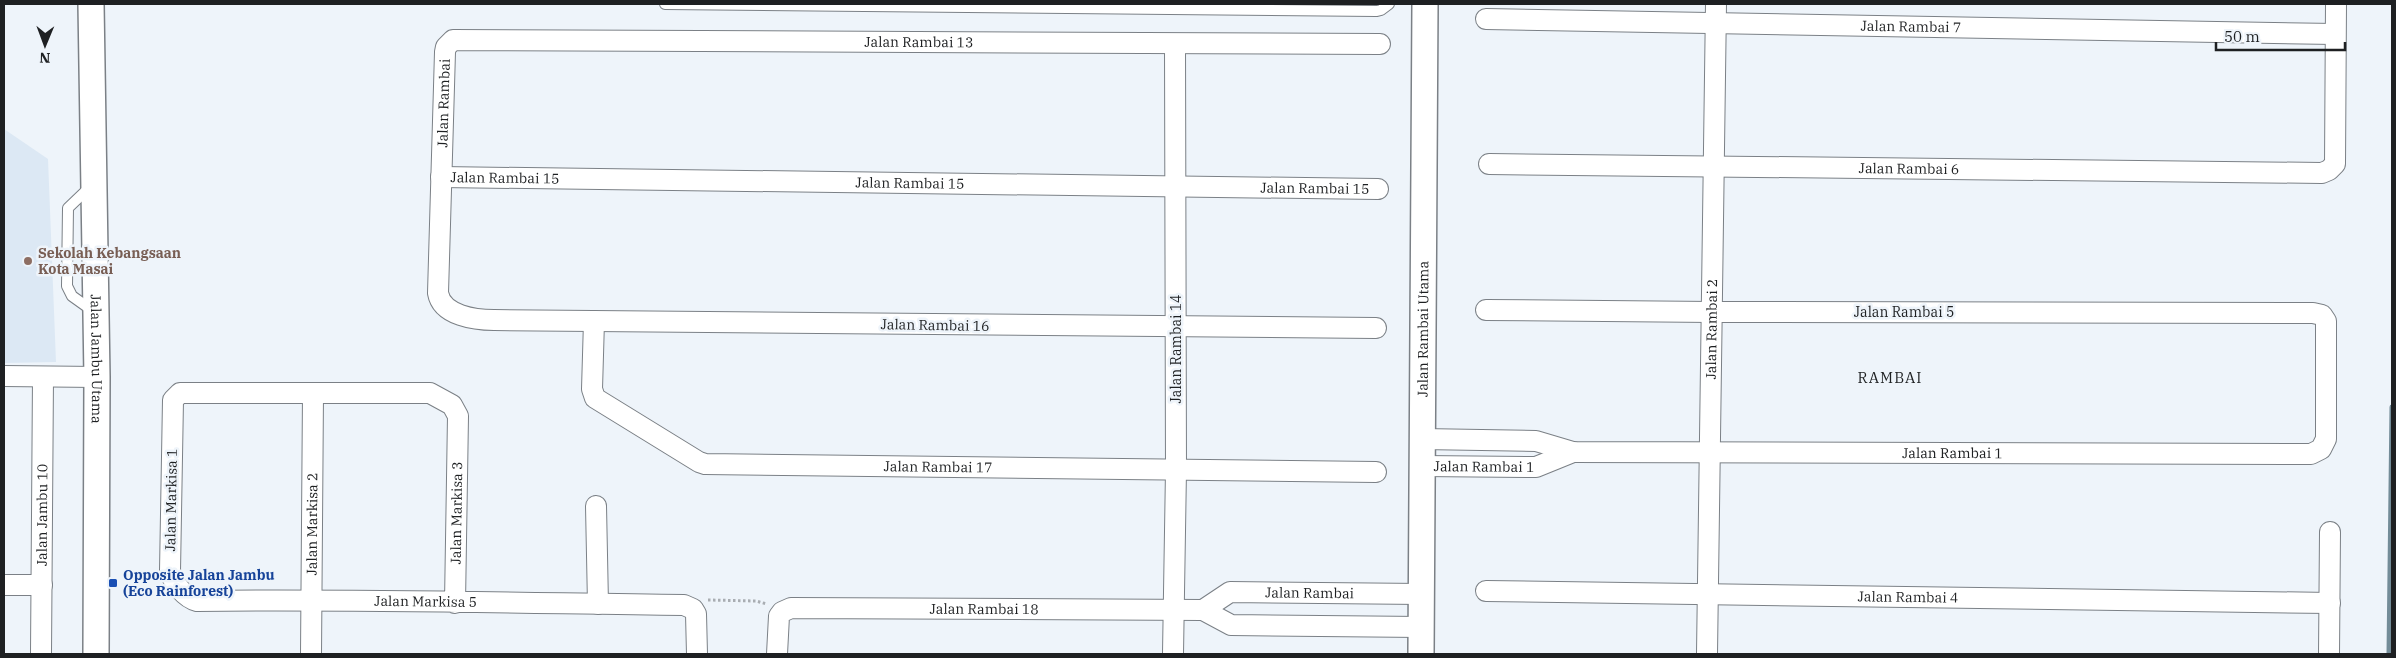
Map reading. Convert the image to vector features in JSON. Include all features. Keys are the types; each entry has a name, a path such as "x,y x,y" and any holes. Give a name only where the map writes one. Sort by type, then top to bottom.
{"street":[{"name":"Jalan Jambu Utama","path":"91,4 97,377 96,654"},
{"name":"Jalan Rambai Utama","path":"1421,654 1425,4"},
{"path":"2335,34 2336,4"},
{"name":"Jalan Rambai 7","path":"1486,19 1716,13 2335,34"},
{"name":"Jalan Rambai 2","path":"1707,654 1716,13"},
{"name":"Jalan Rambai 6","path":"1489,164 2322,173 2336,164 2335,34"},
{"name":"Jalan Rambai 13","path":"459,39 1380,44"},
{"name":"Jalan Rambai","path":"459,39 449,43 445,52 439,298 445,305 465,318 494,320"},
{"name":"Jalan Rambai 14","path":"1173,654 1176,470 1176,44"},
{"name":"Jalan Rambai 15","path":"441,177 1378,188"},
{"name":"Jalan Rambai 5","path":"1486,310 2322,314 2326,321 2326,439"},
{"name":"Jalan Rambai 16","path":"494,320 1376,328"},
{"name":"Jalan Rambai 17","path":"594,322 592,389 595,398 702,464 1376,472"},
{"path":"4,376 97,377"},
{"name":"Jalan Jambu 10","path":"42,654 43,377"},
{"name":"Jalan Markisa 1","path":"179,588 170,571 173,400 176,396 185,393 313,394"},
{"name":"Jalan Markisa 3","path":"313,394 434,394 456,408 458,423 455,603"},
{"name":"Jalan Markisa 2","path":"311,654 313,394"},
{"name":"Jalan Rambai 1","path":"1422,439 1536,441 1573,452 2311,454 2321,449 2326,439"},
{"name":"Jalan Rambai 1","path":"1422,466 1536,466 1573,452"},
{"path":"596,506 598,604"},
{"path":"2329,654 2330,532"},
{"path":"4,585 42,585"},
{"name":"Jalan Markisa 5","path":"179,588 194,600 677,605 689,607 696,614 697,654"},
{"name":"Jalan Rambai","path":"1203,610 1230,592 1422,594"},
{"path":"1284,592 1284,626"},
{"name":"Jalan Rambai 4","path":"1486,592 2330,603"},
{"name":"Jalan Rambai 18","path":"777,654 779,616 786,609 794,608 1174,610"},
{"path":"1174,610 1203,610 1231,625 1421,627"}],"lane":[{"path":"665,4 1105,6 1376,11 1382,10 1389,4"}],"path":[{"path":"705,600 756,601"}],"shaded area":[{"name":"Sekolah Kebangsaan Kota Masai","path":"4,129 48,159 56,362 4,363"}],"waterway":[{"path":"2389,654 2392,407"}],"place":[{"name":"Sekolah Kebangsaan Kota Masai","path":"28,261"},
{"name":"Opposite Jalan Jambu (Eco Rainforest)","path":"113,583"}],"district":[{"name":"RAMBAI","path":"1890,378"}]}
